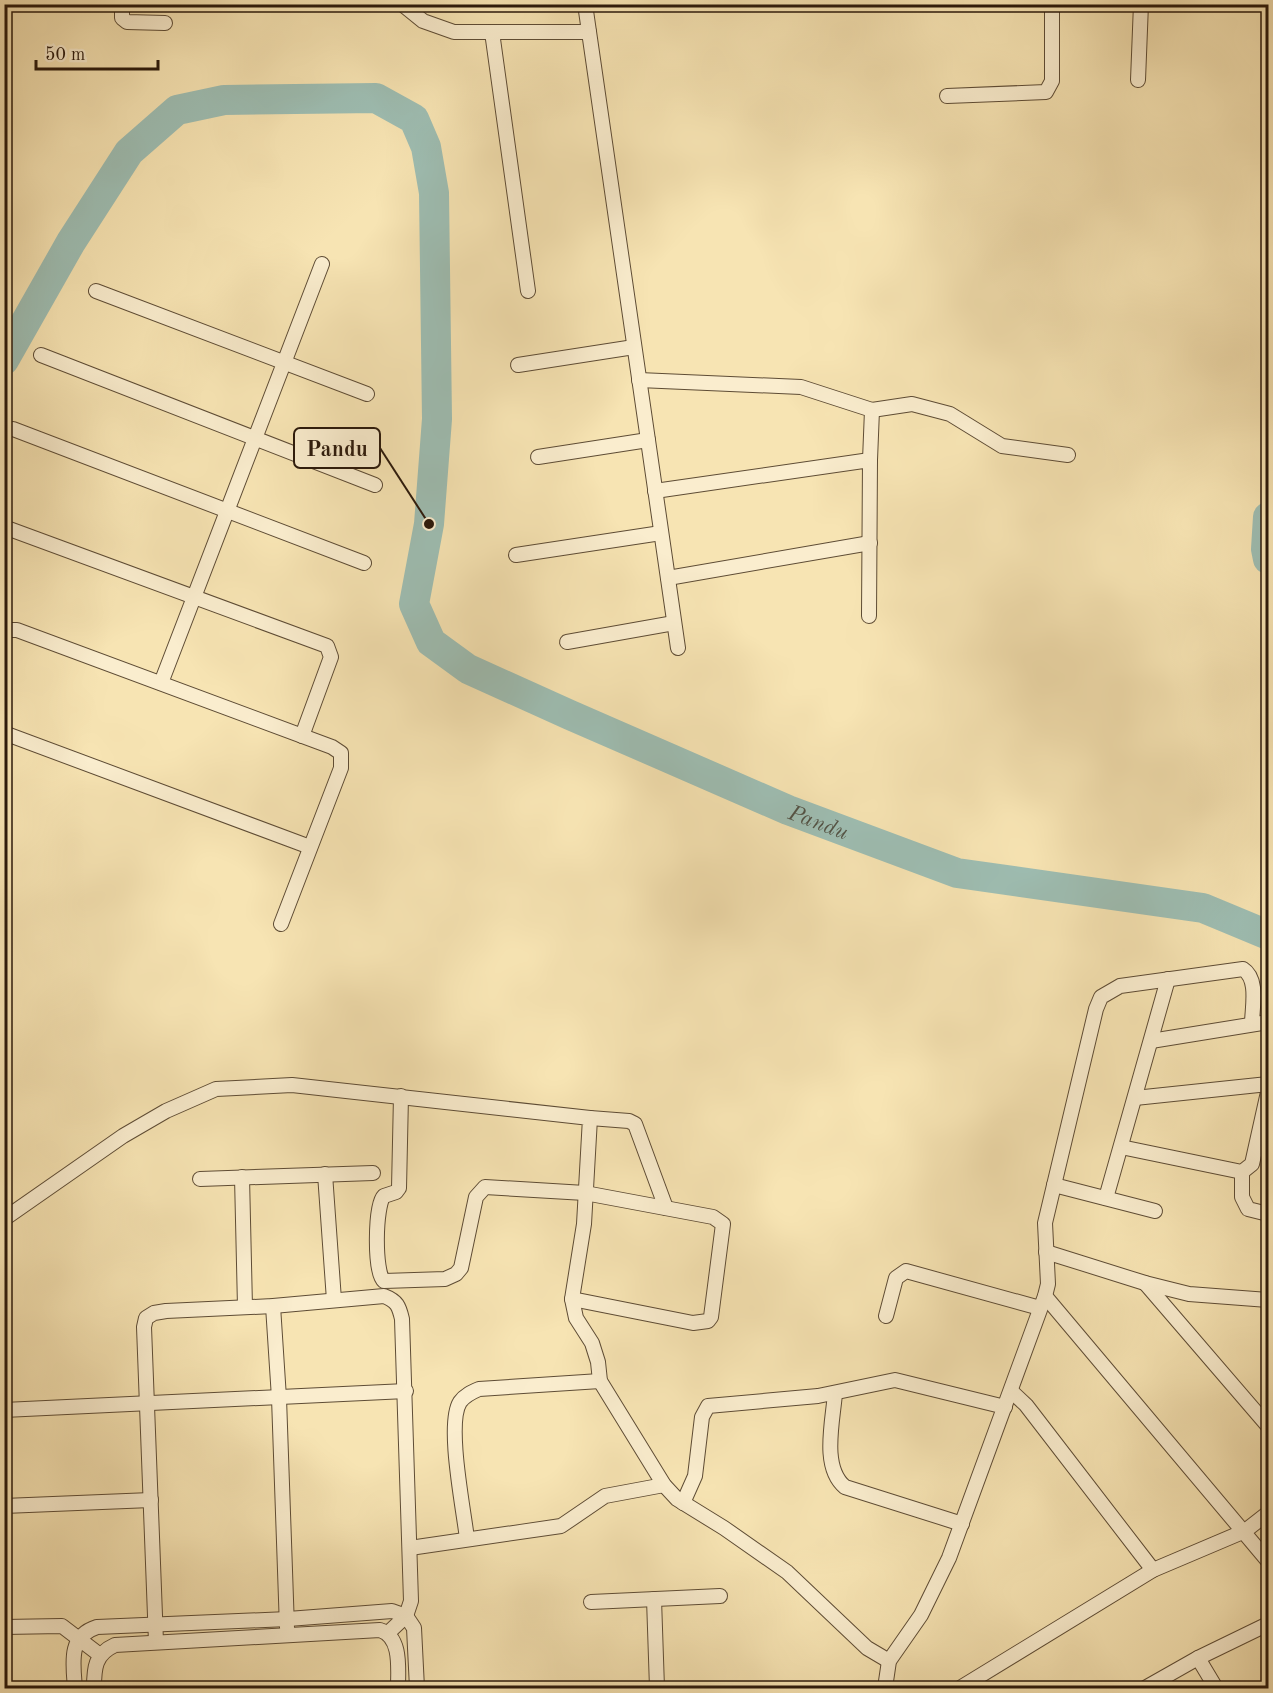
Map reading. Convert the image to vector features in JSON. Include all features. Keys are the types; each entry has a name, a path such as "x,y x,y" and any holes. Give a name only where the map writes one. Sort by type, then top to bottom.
{"street":[{"path":"122,4 122,18 127,22 165,23"},
{"path":"402,4 438,28 454,32 589,32"},
{"path":"585,4 678,648"},
{"path":"946,96 1046,92 1052,81 1052,4"},
{"path":"1138,80 1141,4"},
{"path":"492,32 528,291"},
{"path":"161,683 322,264"},
{"path":"96,291 367,394"},
{"path":"518,365 634,347"},
{"path":"41,355 375,485"},
{"path":"639,380 801,387 872,410 904,403 912,404 950,414 1002,446 1068,455"},
{"path":"869,616 872,410"},
{"path":"13,429 364,562"},
{"path":"538,457 648,440"},
{"path":"655,491 870,460"},
{"path":"4,527 327,646 331,657 302,736"},
{"path":"516,555 661,533"},
{"path":"668,578 870,543"},
{"path":"567,642 674,623"},
{"path":"4,630 17,630 332,747 341,753 343,761 281,924"},
{"path":"4,733 310,847"},
{"path":"885,1689 889,1661 921,1615 962,1524 1043,1302 1048,1284 1045,1224 1096,1009 1101,997 1120,986 1243,969 1249,973 1252,980 1252,1024"},
{"path":"1106,1198 1168,980"},
{"path":"1151,1041 1269,1022"},
{"path":"4,1219 123,1136 166,1112 216,1089 292,1084 622,1120 635,1124 666,1208"},
{"path":"1134,1098 1269,1084"},
{"path":"1242,1172 1252,1164 1269,1092"},
{"path":"401,1096 399,1188 396,1192 384,1196 378,1207 377,1272 384,1281 445,1279 456,1274 461,1268 477,1197 485,1186 585,1193 713,1217 723,1224 708,1321 693,1323 572,1299"},
{"path":"590,1118 585,1193 572,1299 576,1318 592,1343 598,1362 600,1381 664,1485 683,1503 724,1528 787,1572 867,1648 889,1661"},
{"path":"1120,1147 1242,1172"},
{"path":"1242,1172 1242,1197 1248,1209 1269,1214"},
{"path":"200,1179 373,1173"},
{"path":"325,1174 334,1300"},
{"path":"242,1177 245,1307"},
{"path":"1054,1185 1155,1210"},
{"path":"1046,1251 1145,1283 1189,1294 1269,1300"},
{"path":"886,1316 896,1278 906,1271 1043,1302 1269,1561"},
{"path":"1145,1283 1269,1426"},
{"path":"156,1642 149,1403 144,1327 147,1318 166,1311 273,1306 384,1296 394,1300 399,1306 406,1391 411,1601 406,1616 388,1633"},
{"path":"273,1306 288,1619 286,1637"},
{"path":"683,1503 695,1476 702,1417 708,1406 802,1398 886,1381 905,1380 1005,1407"},
{"path":"467,1539 454,1432 459,1403 479,1389 600,1381"},
{"path":"4,1410 406,1391"},
{"path":"1011,1391 1026,1405 1154,1570"},
{"path":"835,1393 831,1467 837,1481 845,1487 962,1524"},
{"path":"410,1548 561,1526 606,1496 664,1485"},
{"path":"4,1506 151,1500"},
{"path":"960,1689 1154,1570 1245,1532 1269,1513"},
{"path":"591,1602 720,1596"},
{"path":"654,1599 657,1689"},
{"path":"75,1689 73,1658 79,1637 97,1627 288,1619 392,1611 406,1616 414,1628 417,1689"},
{"path":"4,1627 54,1624 62,1626 100,1655"},
{"path":"1145,1689 1198,1658 1269,1624"},
{"path":"94,1689 95,1662 100,1655 115,1645 380,1630 388,1633 396,1648 398,1689"},
{"path":"1198,1658 1216,1689"}],"waterway":[{"name":"Pandu","path":"4,360 71,242 129,152 177,110 224,100 376,98 414,119 426,147 434,193 437,419 429,524 414,604 431,642 468,669 570,715 788,810 957,873 1203,908 1268,935"},
{"name":"Pandu","path":"1268,517 1266,549 1268,559"}],"place":[{"name":"Pandu","path":"429,524"}]}
